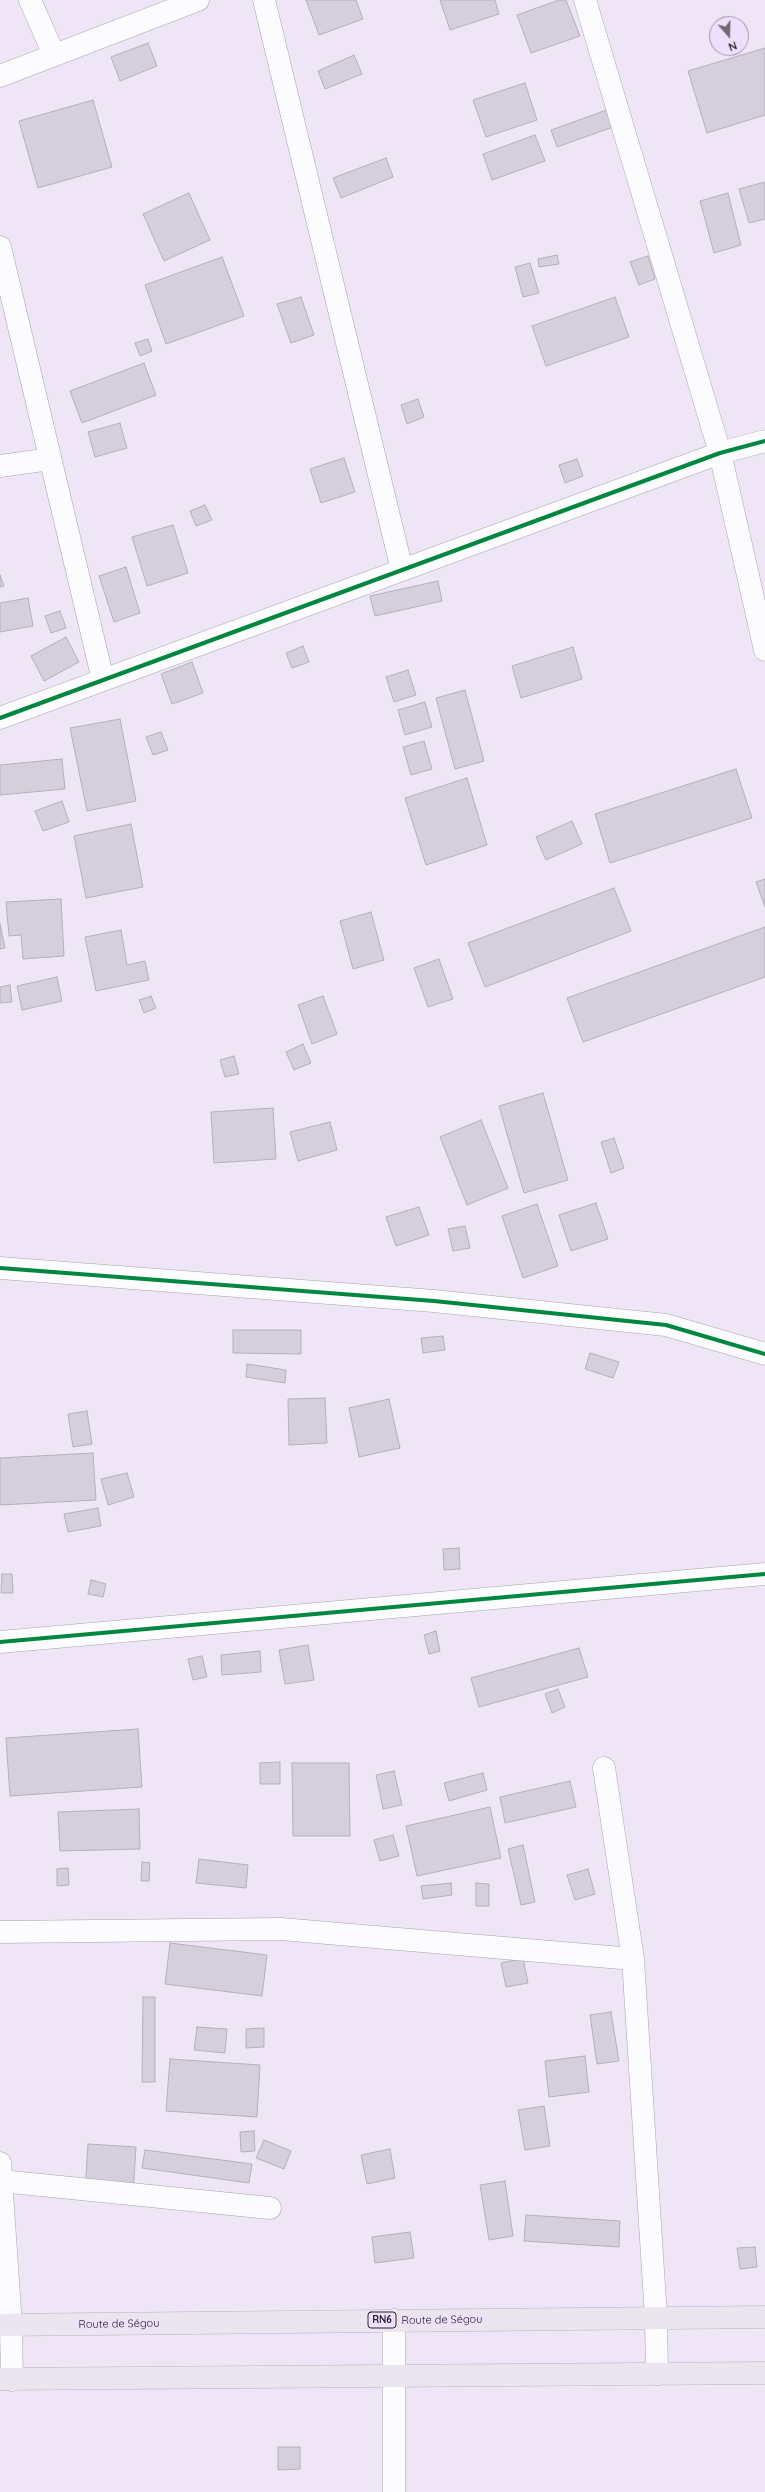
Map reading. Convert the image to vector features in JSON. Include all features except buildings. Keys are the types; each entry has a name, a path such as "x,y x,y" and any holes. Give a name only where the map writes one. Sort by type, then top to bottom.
{"highway":[{"name":"Route de Ségou","path":"6,2325 765,2317"},
{"path":"6,2379 765,2373"}],"street":[{"path":"30,0 54,55"},
{"path":"0,76 198,0"},
{"path":"264,0 402,570"},
{"path":"586,0 720,453 765,650"},
{"path":"0,247 103,680"},
{"path":"0,718 720,453 765,441"},
{"path":"0,466 50,459"},
{"path":"0,1268 434,1301 666,1325 765,1354"},
{"path":"0,1642 765,1574"},
{"path":"604,1768 633,1959 656,2317 657,2374"},
{"path":"0,1932 281,1929 633,1959"},
{"path":"6,2379 6,2325 1,2172 270,2208"},
{"path":"394,2320 394,2492"}],"cycle path":[{"path":"0,718 720,453 765,441"},
{"path":"0,1268 434,1301 666,1325 765,1354"},
{"path":"0,1642 765,1574"}]}
